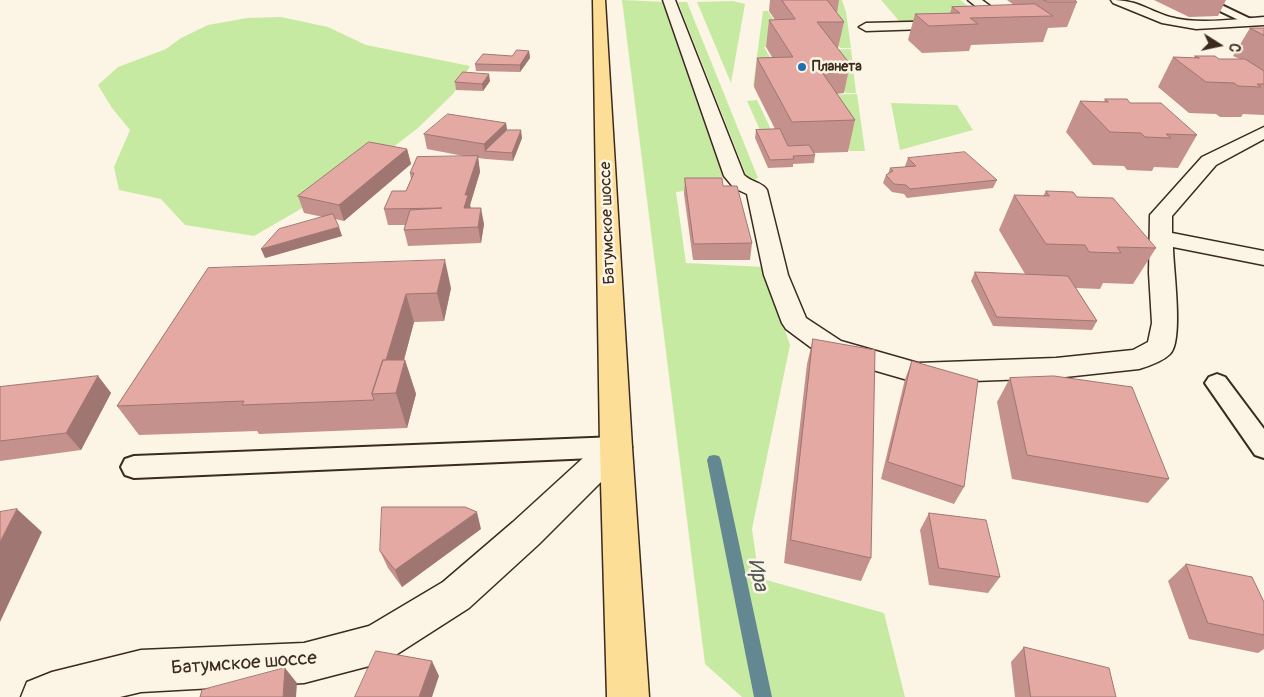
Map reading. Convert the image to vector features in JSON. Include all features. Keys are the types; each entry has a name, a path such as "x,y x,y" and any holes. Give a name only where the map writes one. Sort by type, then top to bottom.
{"highway":[{"name":"Батумское шоссе","path":"599,0 616,447 628,697"}],"street":[{"path":"669,0 734,176 738,182 757,190 776,275 795,323 831,348 918,373 1056,368 1140,359 1161,347 1165,323 1160,237 1161,215 1210,161 1264,132"},
{"path":"974,0 1006,23 986,23"},
{"path":"1117,0 1167,20 1189,23 1233,24 1257,21"},
{"path":"866,28 966,24"},
{"path":"1160,237 1223,252 1264,258"},
{"name":"Батумское шоссе","path":"42,697 141,671 304,663 377,644 456,595 526,533 616,447"}],"lane":[{"path":"1202,0 1257,21"},
{"path":"1217,383 1264,448"},
{"path":"134,467 616,447"}],"green space":[{"path":"622,0 665,2 725,175 701,189 676,192 686,263 764,267 790,345 752,529 759,578 884,613 905,697 742,697 705,664"},
{"path":"827,0 842,0 846,12 851,48 840,48 816,14 838,13"},
{"path":"881,0 960,0 985,19 900,22"},
{"path":"733,1 745,4 731,83 697,2"},
{"path":"678,2 687,2 758,178 749,182"},
{"path":"763,11 768,11 790,46 764,47 786,85 753,86"},
{"path":"281,17 328,27 366,45 470,66 454,93 418,128 349,181 254,236 185,225 161,199 119,190 114,167 130,130 112,108 98,85 118,67 166,49 181,38 208,25 247,18"},
{"path":"851,49 856,93 846,93 816,50"},
{"path":"857,94 865,151 850,151 815,95"},
{"path":"757,100 774,136 763,137 747,101"},
{"path":"891,103 957,105 973,130 900,150"}],"building":[{"name":"Планета","path":"782,0 827,0 844,22 817,22 850,64 817,65 855,120 792,122 757,58 793,57 769,20 795,19"},
{"path":"1044,0 1075,0 1077,2 1048,2"},
{"path":"1035,4 1053,16 970,18 978,24 929,26 915,14 960,13 952,7"},
{"path":"1250,28 1264,28 1264,35"},
{"path":"517,50 529,51 520,65 475,64 483,54 512,56"},
{"path":"1195,56 1215,56 1219,59 1245,59 1264,71 1264,84 1257,84 1261,87 1238,86 1234,83 1206,82 1173,57 1199,58"},
{"path":"463,72 489,74 482,84 455,82"},
{"path":"1105,99 1127,99 1130,103 1161,103 1197,135 1166,134 1171,138 1145,137 1141,133 1110,132 1080,101 1108,102"},
{"path":"448,114 506,123 484,144 424,134"},
{"path":"780,129 788,146 809,145 815,155 793,156 794,159 770,160 756,130"},
{"path":"507,130 521,130 512,153 485,151"},
{"path":"369,142 407,149 339,205 298,196"},
{"path":"965,152 997,180 910,189 906,185 894,184 886,175 893,171 890,168 916,166 908,158"},
{"path":"478,156 465,195 468,195 464,208 481,208 478,227 404,230 410,210 442,208 384,209 392,191 406,191 414,173 410,173 417,157"},
{"path":"685,178 722,178 723,186 737,186 752,243 694,244"},
{"path":"1046,191 1073,192 1077,197 1113,198 1156,248 1117,247 1121,253 1089,252 1085,245 1046,244 1014,195 1049,196"},
{"path":"333,214 339,227 261,249 279,229"},
{"path":"445,260 437,293 406,294 386,360 383,360 372,394 374,400 242,405 244,401 117,406 208,268"},
{"path":"975,272 1068,276 1097,321 997,317"},
{"path":"813,339 875,350 871,558 791,540"},
{"path":"383,360 405,360 396,393 372,394"},
{"path":"912,361 978,380 964,487 888,462"},
{"path":"98,376 66,433 0,441 0,387"},
{"path":"1054,376 1132,387 1169,479 1027,455 1010,378"},
{"path":"382,507 465,507 477,512 395,570 380,551"},
{"path":"17,509 0,542 0,512"},
{"path":"929,513 986,520 1000,577 939,568"},
{"path":"1186,564 1252,577 1264,602 1264,635 1208,623"},
{"path":"1024,647 1109,668 1116,697 1031,697"},
{"path":"376,651 432,661 419,697 355,697"},
{"path":"285,668 283,697 200,697 202,690"}],"waterway":[{"name":"Ира","path":"714,460 763,697"}],"place":[{"name":"Планета","path":"802,67"}]}
